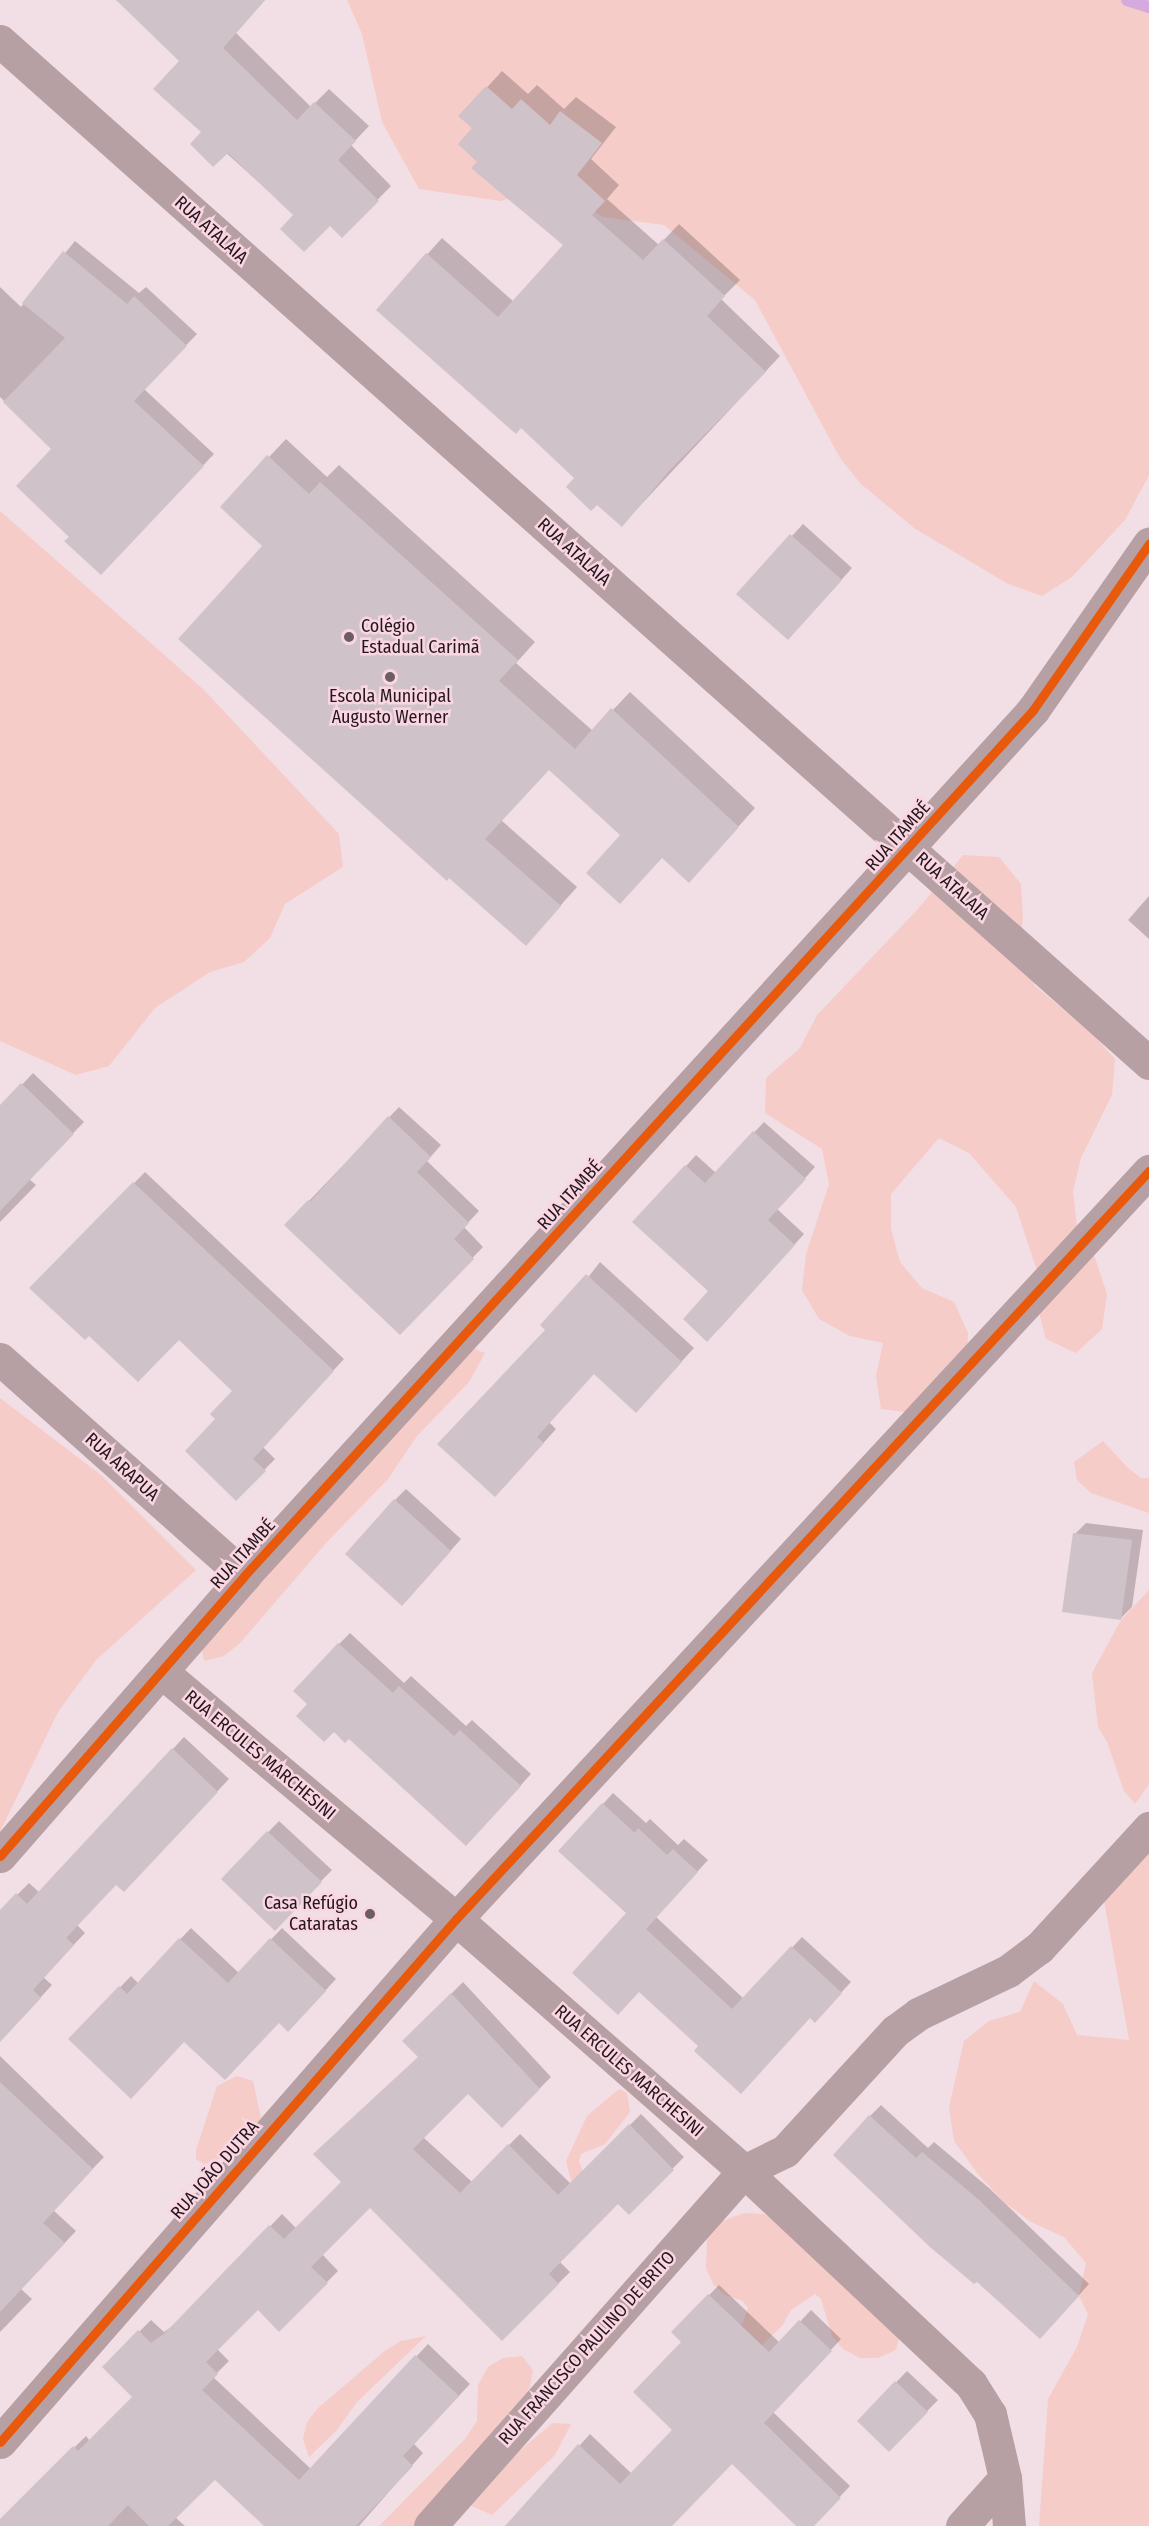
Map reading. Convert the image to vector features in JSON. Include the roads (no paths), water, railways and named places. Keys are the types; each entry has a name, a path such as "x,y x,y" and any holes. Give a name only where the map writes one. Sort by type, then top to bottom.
{"street":[{"name":"RUA ATALAIA","path":"0,41 1149,1063"},
{"name":"RUA ITAMBÉ","path":"0,1856 163,1673 244,1576 1033,710 1149,544"},
{"name":"RUA JOÃO DUTRA","path":"0,2442 456,1919 1149,1171"},
{"name":"RUA ARAPUA","path":"0,1359 244,1576"},
{"name":"RUA ERCULES MARCHESINI","path":"163,1673 456,1919 744,2171 971,2384 990,2415 1005,2478 1009,2526"},
{"path":"744,2171 785,2151 895,2031 918,2014 1008,1971 1039,1948 1149,1828"},
{"name":"RUA FRANCISCO PAULINO DE BRITO","path":"430,2526 744,2171"},
{"path":"962,2526 1005,2478"}],"waterway":[{"path":"1127,0 1149,7"}],"place":[{"name":"Colégio Estadual Carimã","path":"349,637"},
{"name":"Escola Municipal Augusto Werner","path":"390,677"},
{"name":"Casa Refúgio Cataratas","path":"370,1914"}]}
